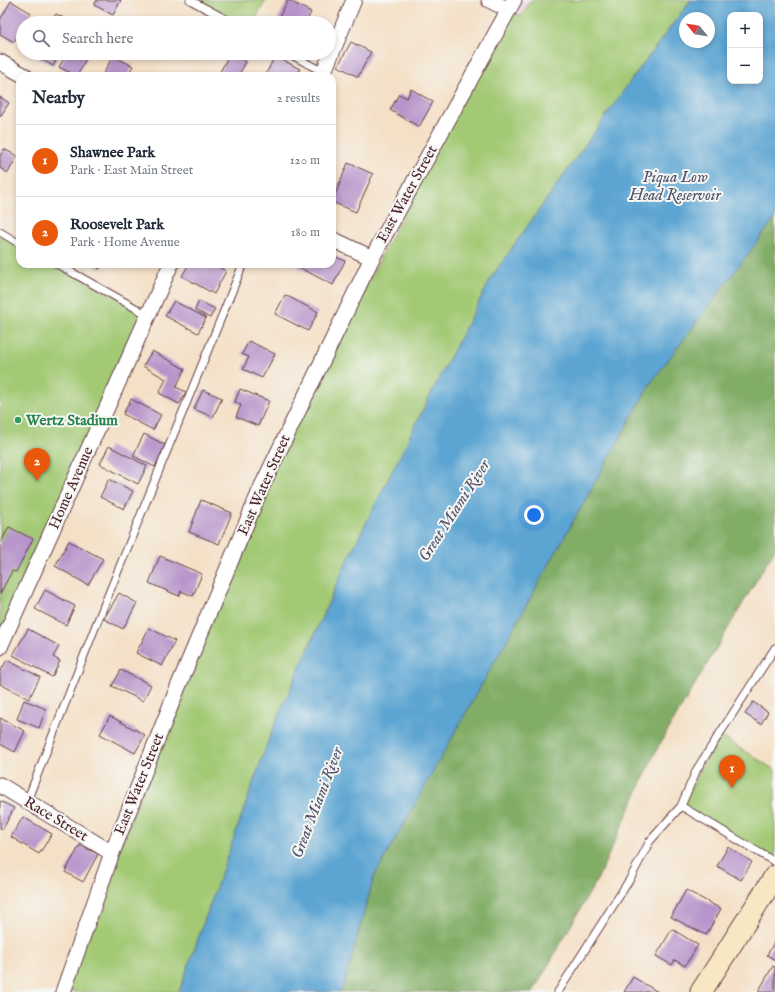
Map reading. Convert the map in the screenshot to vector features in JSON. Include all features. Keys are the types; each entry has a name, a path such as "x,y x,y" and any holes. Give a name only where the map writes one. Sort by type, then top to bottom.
{"street":[{"path":"336,43 354,0"},
{"path":"489,0 512,5"},
{"name":"East Water Street","path":"63,992 112,853 178,687 262,486 372,258 512,5"},
{"path":"324,72 329,60"},
{"path":"0,62 18,72"},
{"path":"336,241 372,258"},
{"name":"Home Avenue","path":"0,647 169,268"},
{"name":"Race Street","path":"0,786 112,853"},
{"path":"701,992 775,876"}],"lane":[{"path":"190,0 219,16"},
{"path":"300,60 320,72"},
{"path":"0,232 16,242"},
{"path":"64,268 148,315"},
{"path":"27,801 105,603 241,268"},
{"path":"558,992 630,879 650,841 681,806 698,769 775,648"},
{"path":"681,806 775,862"}],"shaded area":[{"path":"489,0 531,0 521,16"}],"green space":[{"path":"190,0 266,0 257,16 220,16"},
{"path":"531,0 691,0 682,12 679,12 679,16 634,76 493,275 437,382 346,563 271,733 179,992 63,992 262,486 509,10 521,16"},
{"path":"775,218 775,549 658,747 598,878 533,992 340,992 344,984 374,877 650,384"},
{"path":"0,232 16,242 16,268 64,268 148,315 0,647"},
{"path":"719,735 775,770 775,862 681,806"}],"water":[{"name":"Piqua Low Head Reservoir","path":"691,0 775,0 775,218 650,384 374,877 344,984 340,992 179,992 271,733 346,563 437,382 493,275 634,76 679,16 679,48 715,48 715,12 682,12"}],"building":[{"path":"97,0 121,0 113,15 94,5"},
{"path":"288,0 311,12 309,16 280,16"},
{"path":"11,1 31,13 29,16 16,16 16,39 14,42 0,34 0,20"},
{"path":"351,42 371,52 358,77 338,66"},
{"path":"43,60 56,60 53,66"},
{"path":"63,60 85,60 79,72 69,72 59,67"},
{"path":"111,60 121,60 133,66 129,72 104,72"},
{"path":"226,60 242,60 246,62 240,72 220,72"},
{"path":"273,60 283,60 300,69 298,72 267,72"},
{"path":"411,89 433,102 419,127 390,110 399,94 407,98"},
{"path":"0,97 9,103 0,117"},
{"path":"4,149 16,155 8,173 0,168 0,156"},
{"path":"348,163 373,174 356,212 336,204 336,192"},
{"path":"336,257 345,261 333,285 300,268 336,268"},
{"path":"187,268 220,268 226,271 214,294 182,276"},
{"path":"285,295 318,312 308,331 275,314"},
{"path":"174,301 206,318 198,333 165,316"},
{"path":"199,301 215,309 210,318 195,310"},
{"path":"249,341 275,354 262,378 243,369 249,357 242,354"},
{"path":"152,351 185,369 176,387 186,392 179,404 159,393 166,379 143,366"},
{"path":"240,389 269,401 258,426 236,417 241,405 235,402"},
{"path":"203,390 222,398 213,417 194,409"},
{"path":"131,399 161,415 153,430 123,414"},
{"path":"144,434 165,445 155,467 133,456"},
{"path":"109,446 147,466 138,484 100,464"},
{"path":"109,479 133,491 124,509 100,497"},
{"path":"201,500 232,513 219,544 189,532"},
{"path":"9,527 33,539 16,572 12,571 0,594 0,544"},
{"path":"69,541 103,559 88,585 55,566"},
{"path":"160,556 202,574 193,596 181,591 179,596 149,583"},
{"path":"45,590 75,606 66,625 35,609"},
{"path":"119,593 137,603 123,629 104,619"},
{"path":"149,628 175,641 162,666 136,653"},
{"path":"28,629 59,646 53,657 60,661 52,677 13,655"},
{"path":"7,660 40,677 29,699 0,684 0,672"},
{"path":"121,670 151,685 143,701 112,686"},
{"path":"24,700 46,709 39,728 17,719"},
{"path":"753,702 768,712 761,724 745,714"},
{"path":"110,716 145,735 135,753 100,734"},
{"path":"0,718 25,731 15,752 0,744"},
{"path":"0,801 14,808 3,829 0,828"},
{"path":"23,817 52,834 39,854 11,837"},
{"path":"80,845 98,854 83,882 65,872"},
{"path":"728,847 752,862 741,880 717,866"},
{"path":"686,890 721,909 706,935 671,917"},
{"path":"672,929 698,945 685,966 675,960 672,965 656,956"},
{"path":"775,941 775,960 767,955"},
{"path":"773,966 775,967 775,992 758,992"},
{"path":"633,977 658,992 624,992"}],"place":[{"name":"Wertz Stadium","path":"18,420"},
{"name":"Roosevelt Park","path":"37,481"},
{"name":"Shawnee Park","path":"732,788"}],"water label":[{"name":"Great Miami River","path":"455,511"},
{"name":"Great Miami River","path":"318,803"}]}
